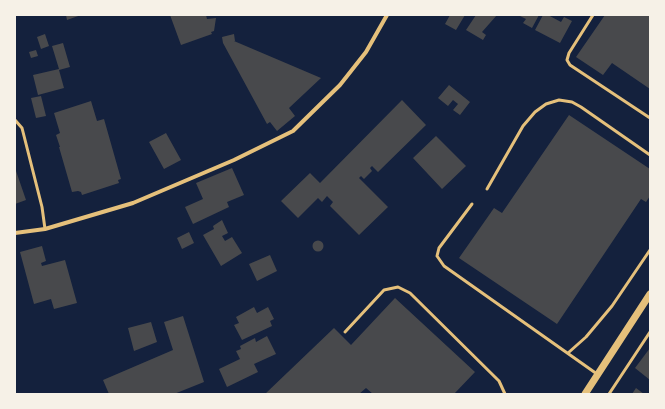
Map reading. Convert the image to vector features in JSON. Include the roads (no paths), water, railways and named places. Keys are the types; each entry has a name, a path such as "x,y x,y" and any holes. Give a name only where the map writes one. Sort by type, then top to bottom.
{"street":[{"path":"15,233 45,229 133,203 234,160 293,131 340,85 366,52 387,15"},
{"path":"585,394 650,294"}],"lane":[{"path":"593,15 569,53 567,60 570,65 650,118"},
{"path":"487,189 523,126 540,108 559,100 572,102 581,107 650,155"},
{"path":"15,120 22,128 42,206 45,229"},
{"path":"472,204 439,248 437,256 444,266 598,375"},
{"path":"568,353 586,336 612,306 650,250"},
{"path":"345,332 384,290 392,287 398,287 410,293 498,381 505,394"},
{"path":"609,394 650,332"}]}
